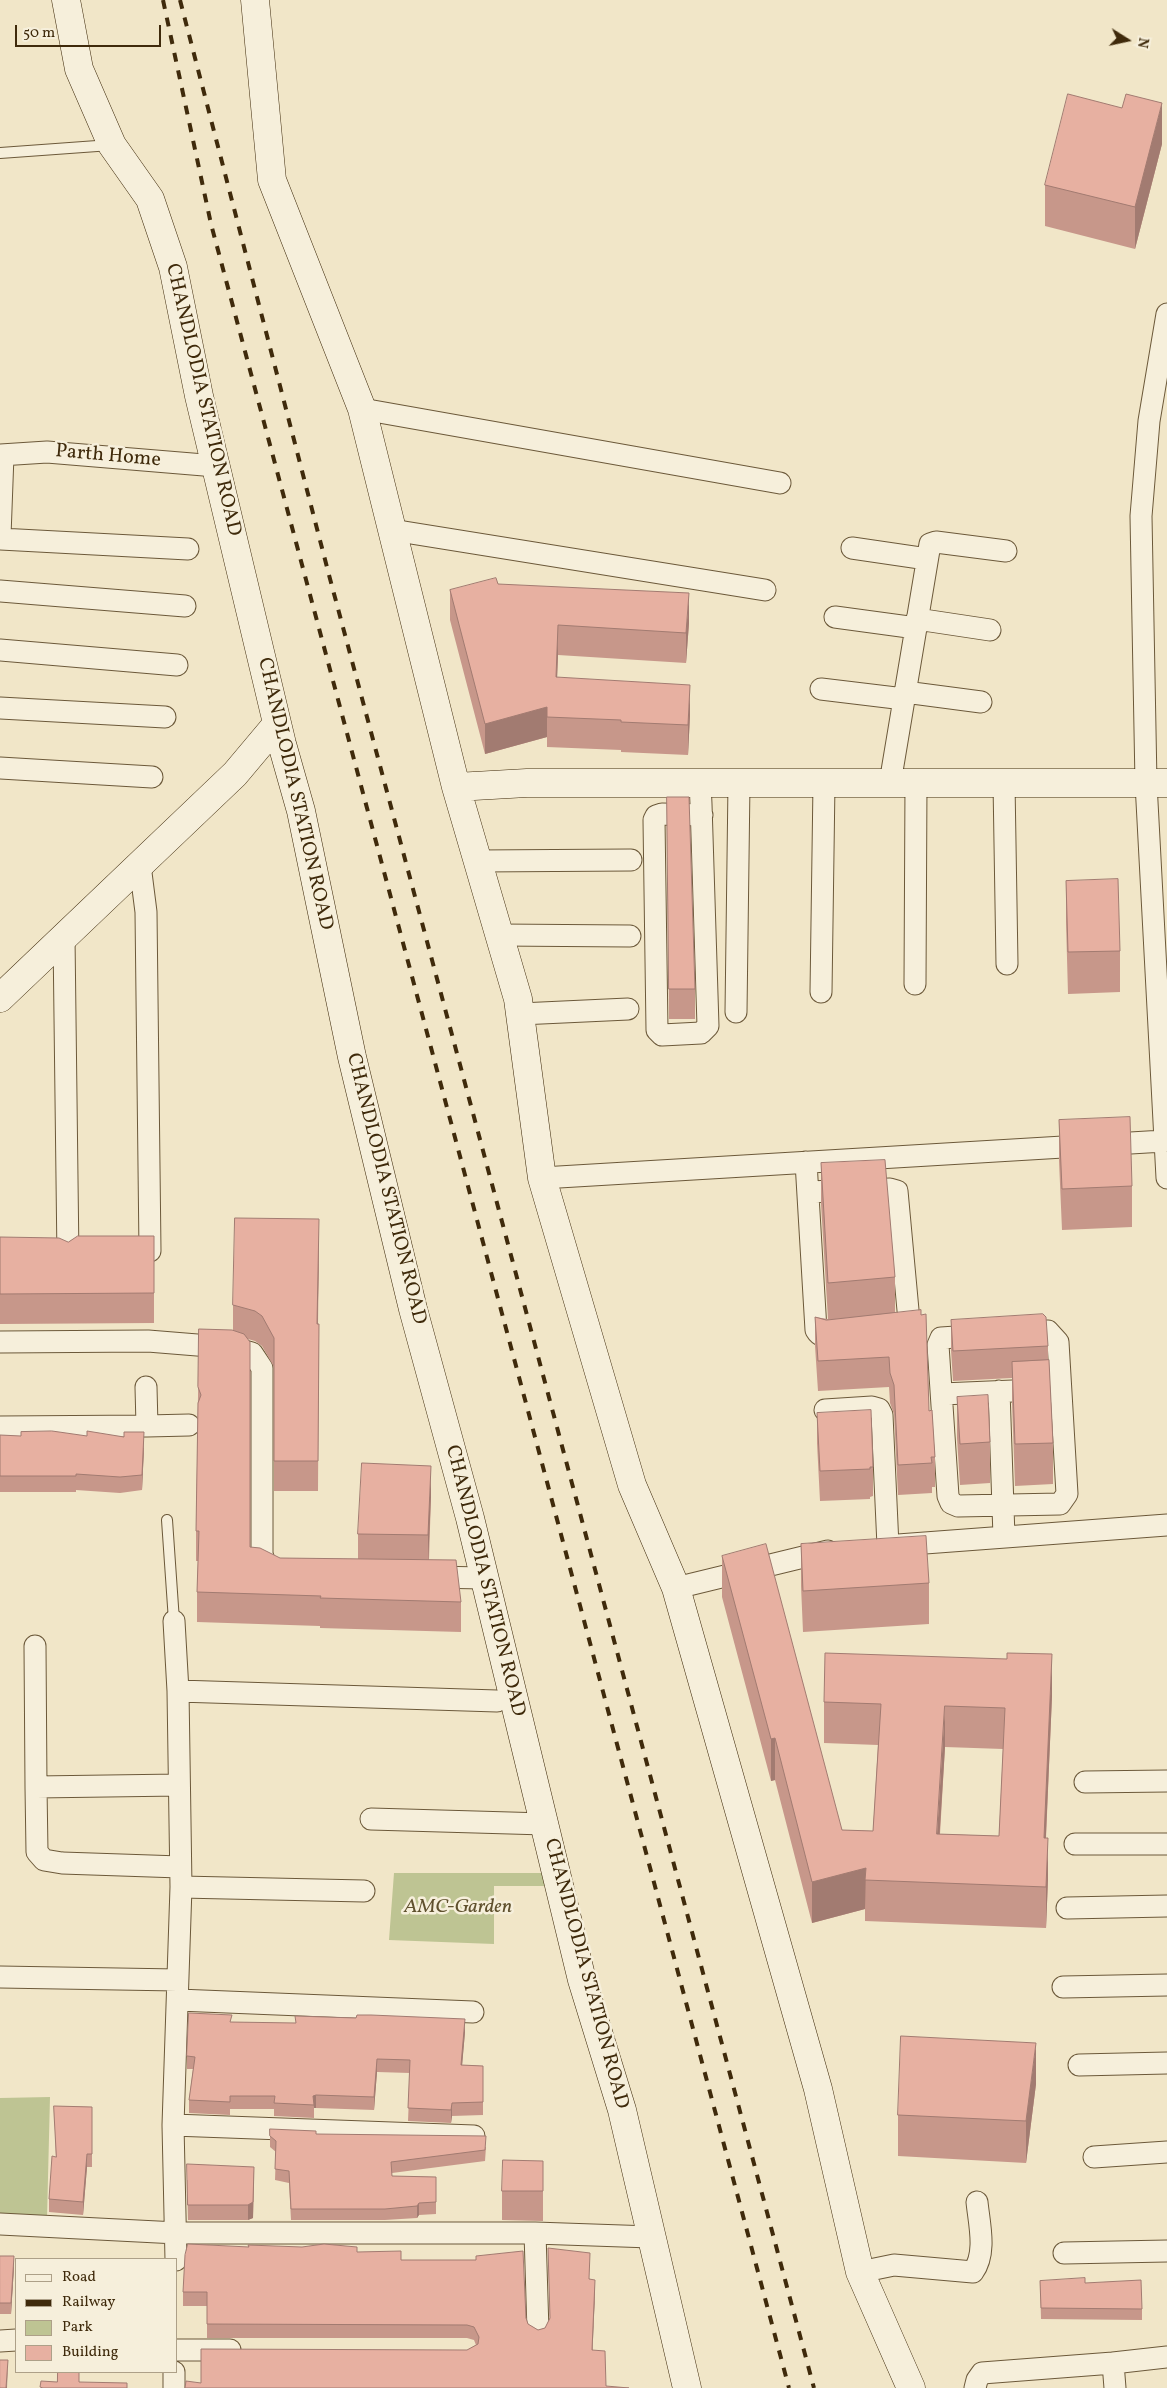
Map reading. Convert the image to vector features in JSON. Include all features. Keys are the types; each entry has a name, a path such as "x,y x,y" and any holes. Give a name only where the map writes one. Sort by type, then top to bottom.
{"street":[{"name":"CHANDLODIA STATION ROAD","path":"66,0 79,69 112,145 150,199 167,250 277,724 301,811 352,1057 406,1280 485,1578 582,1980 622,2110 687,2388"},
{"path":"255,0 272,180 362,409 456,787 518,999 542,1178 632,1485 676,1588 818,2089 860,2272 911,2388"},
{"path":"1167,314 1149,421 1141,516 1157,783 1164,1141 1167,1178"},
{"path":"362,409 780,483"},
{"name":"Parth Home","path":"2,455 47,452 216,466"},
{"path":"2,455 0,537 188,549"},
{"path":"392,530 765,590"},
{"path":"915,984 903,783 904,695 930,544 936,542 1006,551"},
{"path":"852,548 928,559"},
{"path":"0,591 185,606"},
{"path":"835,617 990,630"},
{"path":"0,650 177,665"},
{"path":"821,689 981,702"},
{"path":"0,708 165,717"},
{"path":"0,998 235,774 277,724"},
{"path":"0,768 152,777"},
{"path":"456,787 527,783 1157,783"},
{"path":"700,783 702,816 708,1026 701,1033 662,1035 657,1030 654,820 656,816 662,814 702,816"},
{"path":"736,1012 739,783"},
{"path":"821,992 824,783"},
{"path":"1004,783 1007,964"},
{"path":"478,862 631,860"},
{"path":"140,865 146,912 150,1251"},
{"path":"499,935 630,936"},
{"path":"64,937 68,1259"},
{"path":"520,1014 628,1009"},
{"path":"542,1178 1164,1141"},
{"path":"806,1162 816,1330 818,1334 825,1337 851,1334"},
{"path":"808,1192 897,1190 899,1194 909,1320 905,1330 878,1332"},
{"path":"1048,1331 1058,1342 1046,1389 1067,1494 1064,1500 1060,1504 958,1506 951,1503 948,1496 938,1345 941,1338 1048,1331"},
{"path":"0,1342 148,1341 234,1348 252,1353 262,1368 262,1554 266,1567 280,1575 290,1575"},
{"path":"146,1387 147,1426"},
{"path":"942,1394 1046,1389"},
{"path":"999,1391 1004,1537"},
{"path":"825,1410 872,1407 879,1408 882,1415 870,1547"},
{"path":"0,1427 189,1425"},
{"path":"676,1588 834,1550 1167,1525"},
{"path":"409,1577 485,1578"},
{"path":"174,1621 178,1692 181,1877 172,2125 177,2233 176,2258"},
{"path":"35,1646 37,1852 44,1860 181,1877 364,1891"},
{"path":"178,1692 497,1701"},
{"path":"1085,1782 1167,1780"},
{"path":"36,1787 179,1785"},
{"path":"371,1819 544,1824"},
{"path":"1075,1844 1167,1844"},
{"path":"1067,1908 1167,1906"},
{"path":"0,1978 473,2012"},
{"path":"1063,1987 1167,1985"},
{"path":"1079,2065 1167,2063"},
{"path":"172,2125 474,2136"},
{"path":"1094,2157 1167,2152"},
{"path":"860,2272 894,2265 973,2272 977,2266 981,2246 977,2202"},
{"path":"0,2224 177,2233 535,2233 651,2237"},
{"path":"535,2233 538,2331"},
{"path":"1064,2253 1167,2251"},
{"path":"0,2340 15,2340"},
{"path":"178,2350 254,2350"},
{"path":"975,2388 977,2380 982,2373 1113,2364 1167,2357"},
{"path":"1113,2364 1115,2388"},
{"path":"174,2373 174,2388"}],"lane":[{"path":"0,153 112,145"},
{"path":"167,1520 174,1621"}],"green space":[{"name":"AMC-Garden","path":"394,1873 543,1873 546,1886 494,1886 494,1944 389,1940"},
{"path":"50,2097 47,2218 0,2217 0,2098"}],"building":[{"path":"1068,94 1122,108 1126,94 1162,103 1135,207 1045,185"},
{"path":"496,578 498,584 689,593 686,633 558,625 556,677 690,685 688,725 547,717 547,707 485,724 450,590"},
{"path":"667,797 689,797 695,989 669,989"},
{"path":"1118,879 1120,951 1068,952 1066,881"},
{"path":"1130,1117 1132,1186 1062,1189 1059,1120"},
{"path":"885,1160 895,1277 828,1283 821,1163"},
{"path":"235,1218 319,1219 317,1324 319,1324 318,1461 274,1461 274,1338 262,1316 255,1311 233,1305"},
{"path":"78,1236 154,1236 154,1293 0,1294 0,1237 59,1238 68,1242"},
{"path":"921,1310 921,1315 926,1314 929,1411 932,1410 935,1457 931,1457 932,1463 898,1465 894,1385 890,1373 889,1357 818,1361 815,1317 826,1320"},
{"path":"1043,1314 1046,1317 1048,1346 953,1351 951,1320"},
{"path":"199,1329 232,1330 244,1334 250,1342 250,1547 260,1548 280,1558 456,1560 461,1602 197,1592 199,1531 196,1531 198,1403 201,1395 198,1387"},
{"path":"1049,1360 1053,1443 1015,1444 1012,1362"},
{"path":"988,1395 990,1442 960,1444 957,1397"},
{"path":"871,1410 873,1467 870,1467 870,1469 820,1471 817,1413"},
{"path":"52,1431 87,1436 87,1431 124,1437 124,1432 144,1432 142,1475 120,1477 76,1474 76,1476 0,1476 0,1435 21,1436 21,1432"},
{"path":"362,1463 431,1466 428,1535 358,1534"},
{"path":"926,1536 929,1583 803,1591 801,1544"},
{"path":"766,1544 842,1830 873,1831 881,1704 824,1702 825,1653 1007,1659 1007,1653 1052,1654 1044,1838 1048,1838 1046,1887 865,1880 866,1868 812,1882 775,1738 771,1739 722,1556","holes":["945,1706 1005,1708 999,1836 937,1834"]},
{"path":"189,2013 232,2015 230,2022 296,2023 295,2016 356,2018 357,2015 465,2019 461,2065 483,2066 483,2102 452,2103 451,2110 408,2108 410,2060 377,2059 374,2097 316,2095 313,2096 314,2105 274,2103 275,2096 230,2096 230,2102 189,2100 195,2057 187,2056"},
{"path":"901,2036 1036,2043 1026,2121 898,2115"},
{"path":"54,2106 92,2107 92,2154 87,2154 83,2202 49,2199 52,2156 56,2157"},
{"path":"270,2129 316,2131 316,2134 486,2136 485,2150 391,2162 392,2176 436,2177 436,2202 385,2209 291,2209 289,2171 275,2169 276,2141 270,2136"},
{"path":"503,2160 543,2161 543,2191 502,2191"},
{"path":"187,2164 254,2167 253,2202 248,2205 188,2205"},
{"path":"188,2244 302,2247 324,2244 357,2247 357,2252 401,2251 401,2260 476,2260 476,2256 523,2251 526,2318 528,2324 538,2330 545,2328 550,2318 548,2248 590,2253 589,2279 595,2280 592,2350 605,2351 606,2386 629,2388 185,2388 186,2381 201,2383 201,2349 467,2350 478,2344 479,2337 474,2327 467,2325 207,2324 207,2292 183,2292 185,2255"},
{"path":"0,2256 14,2256 11,2303 0,2303"},
{"path":"1085,2278 1085,2283 1141,2280 1142,2309 1041,2308 1040,2281"},
{"path":"0,2360 8,2360 6,2388 0,2388"},
{"path":"58,2373 79,2373 79,2382 127,2383 127,2388 40,2387 41,2381 57,2382"}],"railway":[{"path":"163,0 211,224 789,2388"},
{"path":"180,0 329,575 814,2388"}]}
